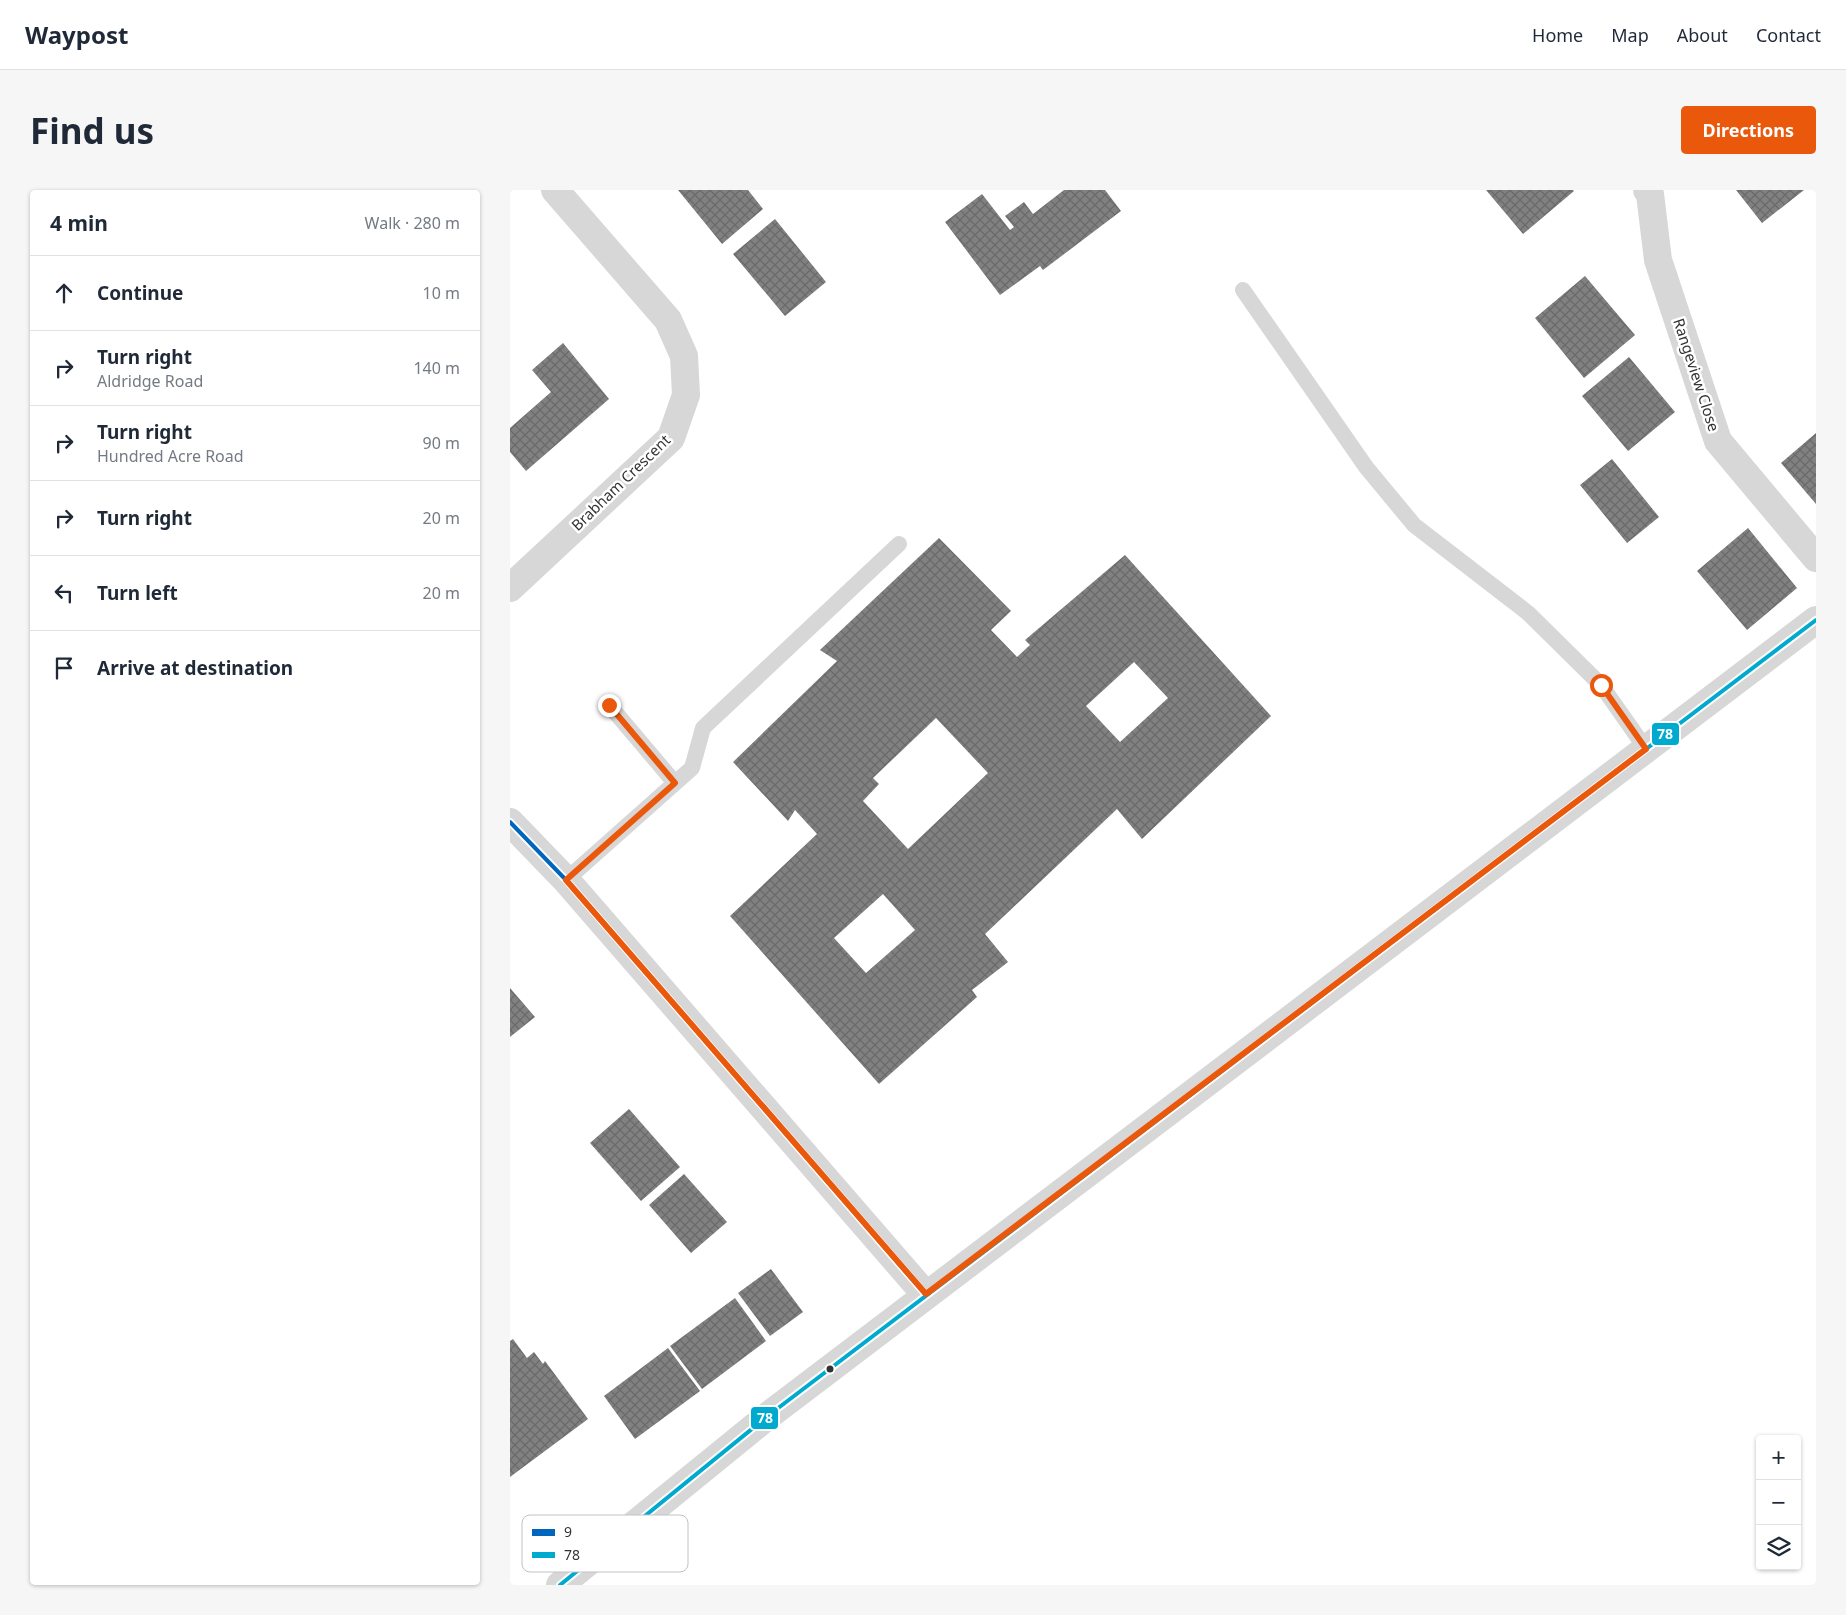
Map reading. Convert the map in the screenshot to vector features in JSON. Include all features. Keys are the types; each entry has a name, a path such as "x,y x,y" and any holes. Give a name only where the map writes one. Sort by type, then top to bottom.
{"street":[{"name":"Brabham Crescent","path":"510,588 671,438 686,395 684,356 668,320 555,190"},
{"name":"Rangeview Close","path":"1647,190 1650,194 1658,260 1718,441 1816,558"},
{"path":"646,1515 769,1415 926,1294 1816,620"},
{"path":"514,834 566,880 926,1294"},
{"path":"560,1585 576,1572"}],"lane":[{"path":"1243,290 1366,467 1414,525 1528,614 1601,685 1646,749"},
{"path":"566,880 692,768 703,728 899,544"},
{"path":"609,705 675,783"}],"building":[{"path":"678,190 748,190 763,209 722,244"},
{"path":"1064,190 1105,190 1121,211 1043,270 1040,266 1000,295 945,222 982,194 1010,230 1014,227 1005,216 1024,202 1033,214"},
{"path":"1486,190 1573,190 1574,191 1523,234"},
{"path":"1736,190 1804,190 1762,223"},
{"path":"775,219 826,282 785,316 733,254"},
{"path":"1585,276 1635,335 1584,378 1535,318"},
{"path":"563,343 609,399 526,471 510,452 510,428 551,392 532,370"},
{"path":"1629,357 1675,412 1628,451 1582,396"},
{"path":"1816,433 1816,504 1781,463"},
{"path":"1612,459 1659,517 1627,543 1580,485"},
{"path":"1748,528 1797,588 1747,630 1697,571"},
{"path":"939,538 1011,611 991,630 1017,657 1030,645 1025,640 1125,555 1271,716 1142,839 1117,809 985,934 1008,962 972,990 977,997 879,1084 730,916 817,834 795,810 788,821 733,762 837,661 820,650","holes":["1134,662 1168,698 1120,742 1086,706","936,718 988,773 908,849 863,801 879,784 873,778","883,894 915,930 866,973 834,938"]},
{"path":"510,988 535,1017 510,1037"},
{"path":"629,1109 680,1167 641,1201 590,1143"},
{"path":"684,1174 727,1222 691,1253 649,1205"},
{"path":"771,1269 803,1312 770,1336 738,1293"},
{"path":"735,1298 766,1341 702,1389 670,1346"},
{"path":"513,1339 527,1358 534,1352 543,1364 545,1361 588,1419 510,1477 510,1341"},
{"path":"668,1348 700,1391 635,1439 604,1396"}],"transit line":[{"name":"78","path":"646,1515 769,1415 1816,620"},
{"name":"9","path":"510,822 566,880 926,1295"},
{"name":"78","path":"560,1585 576,1572"}],"route":[{"path":"609,705 675,783 566,880 926,1294 1646,749 1601,685"}]}
